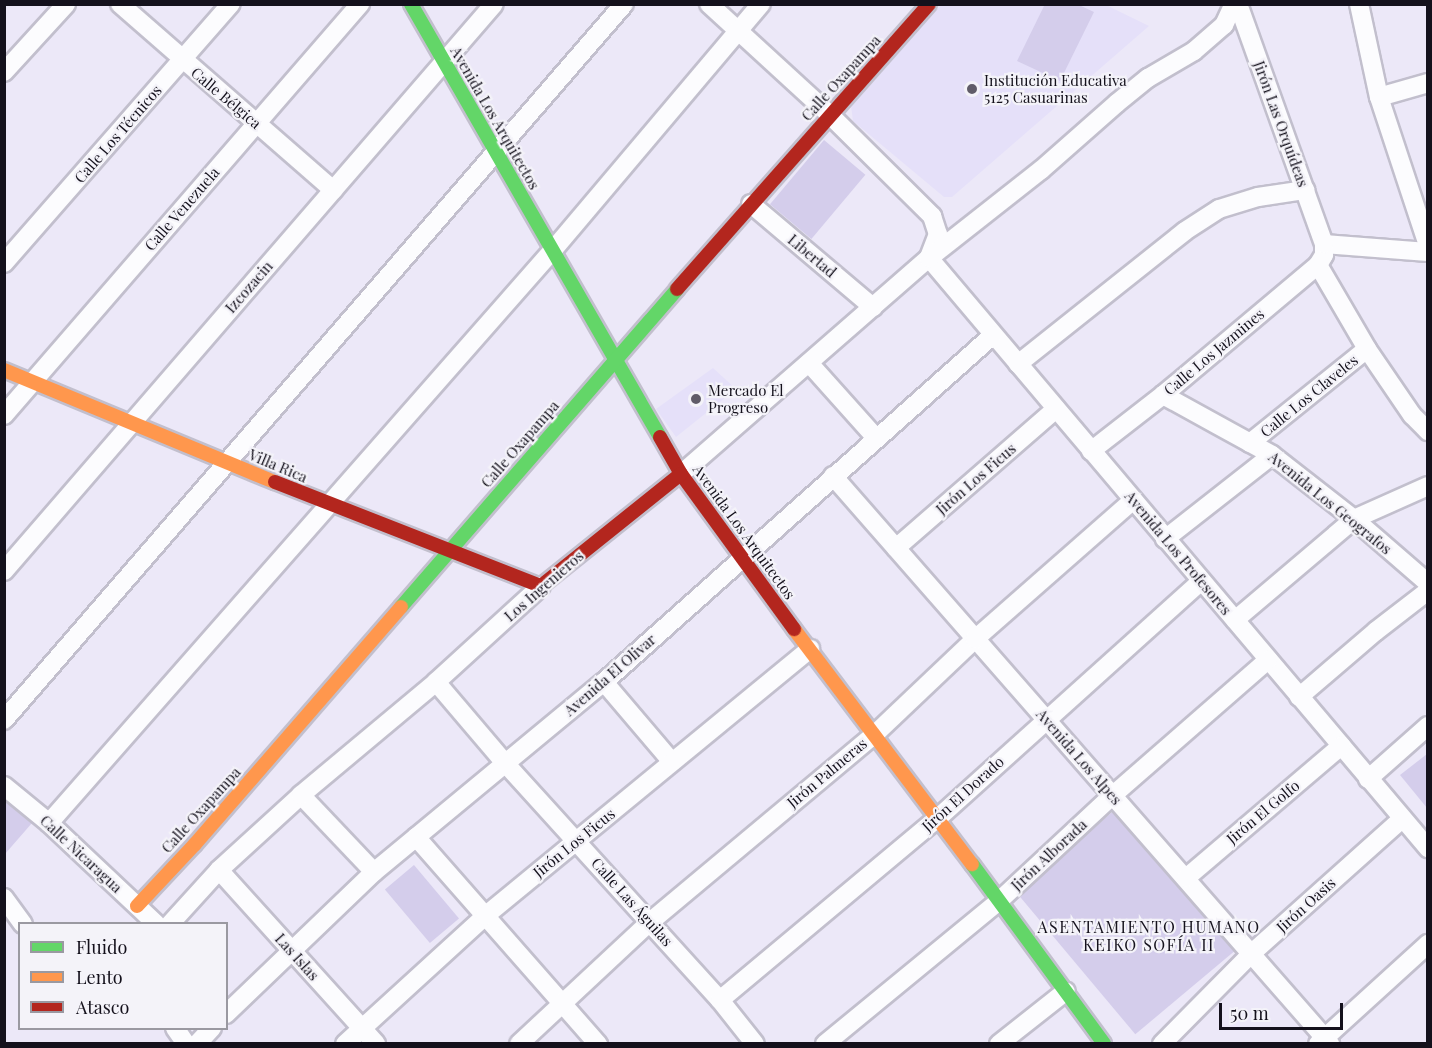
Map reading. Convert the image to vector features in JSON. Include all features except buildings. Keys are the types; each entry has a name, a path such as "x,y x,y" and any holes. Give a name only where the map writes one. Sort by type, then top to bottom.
{"street":[{"path":"4,72 66,4"},
{"name":"Calle Bélgica","path":"120,4 333,190"},
{"name":"Calle Los Técnicos","path":"4,263 231,4"},
{"name":"Calle Venezuela","path":"4,415 360,4"},
{"name":"Avenida Los Arquitectos","path":"411,4 681,474 742,560 1000,900 1104,1044"},
{"name":"Izcozacin","path":"4,571 494,4"},
{"path":"4,720 229,463 624,4"},
{"path":"709,4 830,115 932,216 938,234 929,258"},
{"path":"49,823 553,250 760,4"},
{"name":"Calle Oxapampa","path":"137,906 195,844 615,360 929,4"},
{"name":"Jirón Las Orquídeas","path":"1236,4 1324,244"},
{"name":"Los Ingenieros","path":"172,922 219,870 301,795 436,682 541,586 681,474 929,258 1041,170 1148,78 1194,51 1224,25 1236,4"},
{"path":"1359,4 1379,98 1428,245"},
{"path":"1379,98 1428,83"},
{"path":"1018,364 1185,231 1219,209 1258,197 1305,190"},
{"name":"Libertad","path":"752,204 873,307"},
{"path":"1428,252 1324,244 1324,255 1318,265 1367,348 1412,415 1428,431"},
{"name":"Avenida Los Profesores","path":"929,258 1428,848"},
{"name":"Calle Los Jazmines","path":"1091,451 1163,395 1318,265"},
{"name":"Avenida El Olivar","path":"228,1012 374,872 604,682 742,560 832,476 993,335"},
{"name":"Calle Los Claveles","path":"1250,443 1367,348"},
{"path":"808,363 876,438"},
{"name":"Villa Rica","path":"4,370 328,504 541,586"},
{"name":"Avenida Los Geografos","path":"1163,395 1272,455 1354,519 1428,583"},
{"name":"Jirón Los Ficus","path":"896,548 1056,409"},
{"name":"Calle Los Claveles","path":"1165,539 1272,455"},
{"name":"Avenida Los Alpes","path":"832,476 1252,953 1324,1041"},
{"path":"1234,620 1354,519 1428,486"},
{"name":"Jirón Palmeras","path":"519,1044 650,922 875,734 975,639 1133,500"},
{"name":"Jirón El Dorado","path":"720,1000 938,818 1201,581"},
{"path":"1299,697 1376,631 1428,591"},
{"name":"Jirón Los Ficus","path":"345,1044 485,916 810,649"},
{"name":"Jirón Alborada","path":"825,1044 1000,900 1113,795 1268,660"},
{"name":"Calle Las Águilas","path":"436,682 505,763 720,1000 755,1044"},
{"path":"604,682 672,762"},
{"path":"1368,779 1428,726"},
{"name":"Jirón El Golfo","path":"1186,878 1341,746"},
{"name":"Calle Nicaragua","path":"4,786 49,823 154,922"},
{"path":"301,795 374,872"},
{"name":"Jirón Oasis","path":"1162,1044 1252,953 1402,819"},
{"path":"416,837 564,1002 598,1044"},
{"name":"Las Islas","path":"219,870 376,1044"},
{"path":"4,898 22,922"},
{"path":"1324,1041 1428,944"},
{"path":"999,1044 1066,991"},
{"path":"176,1030 186,1044"},
{"path":"197,1044 211,1030"}],"shaded area":[{"path":"1045,4 1079,5 1094,12 1060,81 1017,61"},
{"name":"Institución Educativa 5125 Casuarinas","path":"941,5 1106,5 1149,26 952,197 944,197 853,121 851,106"},
{"path":"824,140 865,175 811,239 770,204"},
{"name":"Mercado El Progreso","path":"713,368 736,389 676,437 656,409"},
{"path":"1427,754 1427,808 1400,775"},
{"path":"5,798 32,823 5,854"},
{"path":"1116,809 1235,951 1135,1034 1016,893"},
{"path":"414,865 459,919 430,943 385,889"}],"traffic: fast":[{"path":"411,4 660,437"},
{"path":"401,607 677,289"},
{"path":"972,864 1104,1044"}],"traffic: slow":[{"path":"4,370 275,482"},
{"path":"137,906 195,844 401,607"},
{"path":"794,629 972,864"}],"traffic: jam":[{"path":"677,289 929,4"},
{"path":"660,437 681,474 794,629"},
{"path":"275,482 541,586 681,474"}],"place":[{"name":"Institución Educativa 5125 Casuarinas","path":"972,89"},
{"name":"Mercado El Progreso","path":"696,399"}],"district":[{"name":"ASENTAMIENTO HUMANO KEIKO SOFÍA II","path":"1149,936"}]}
